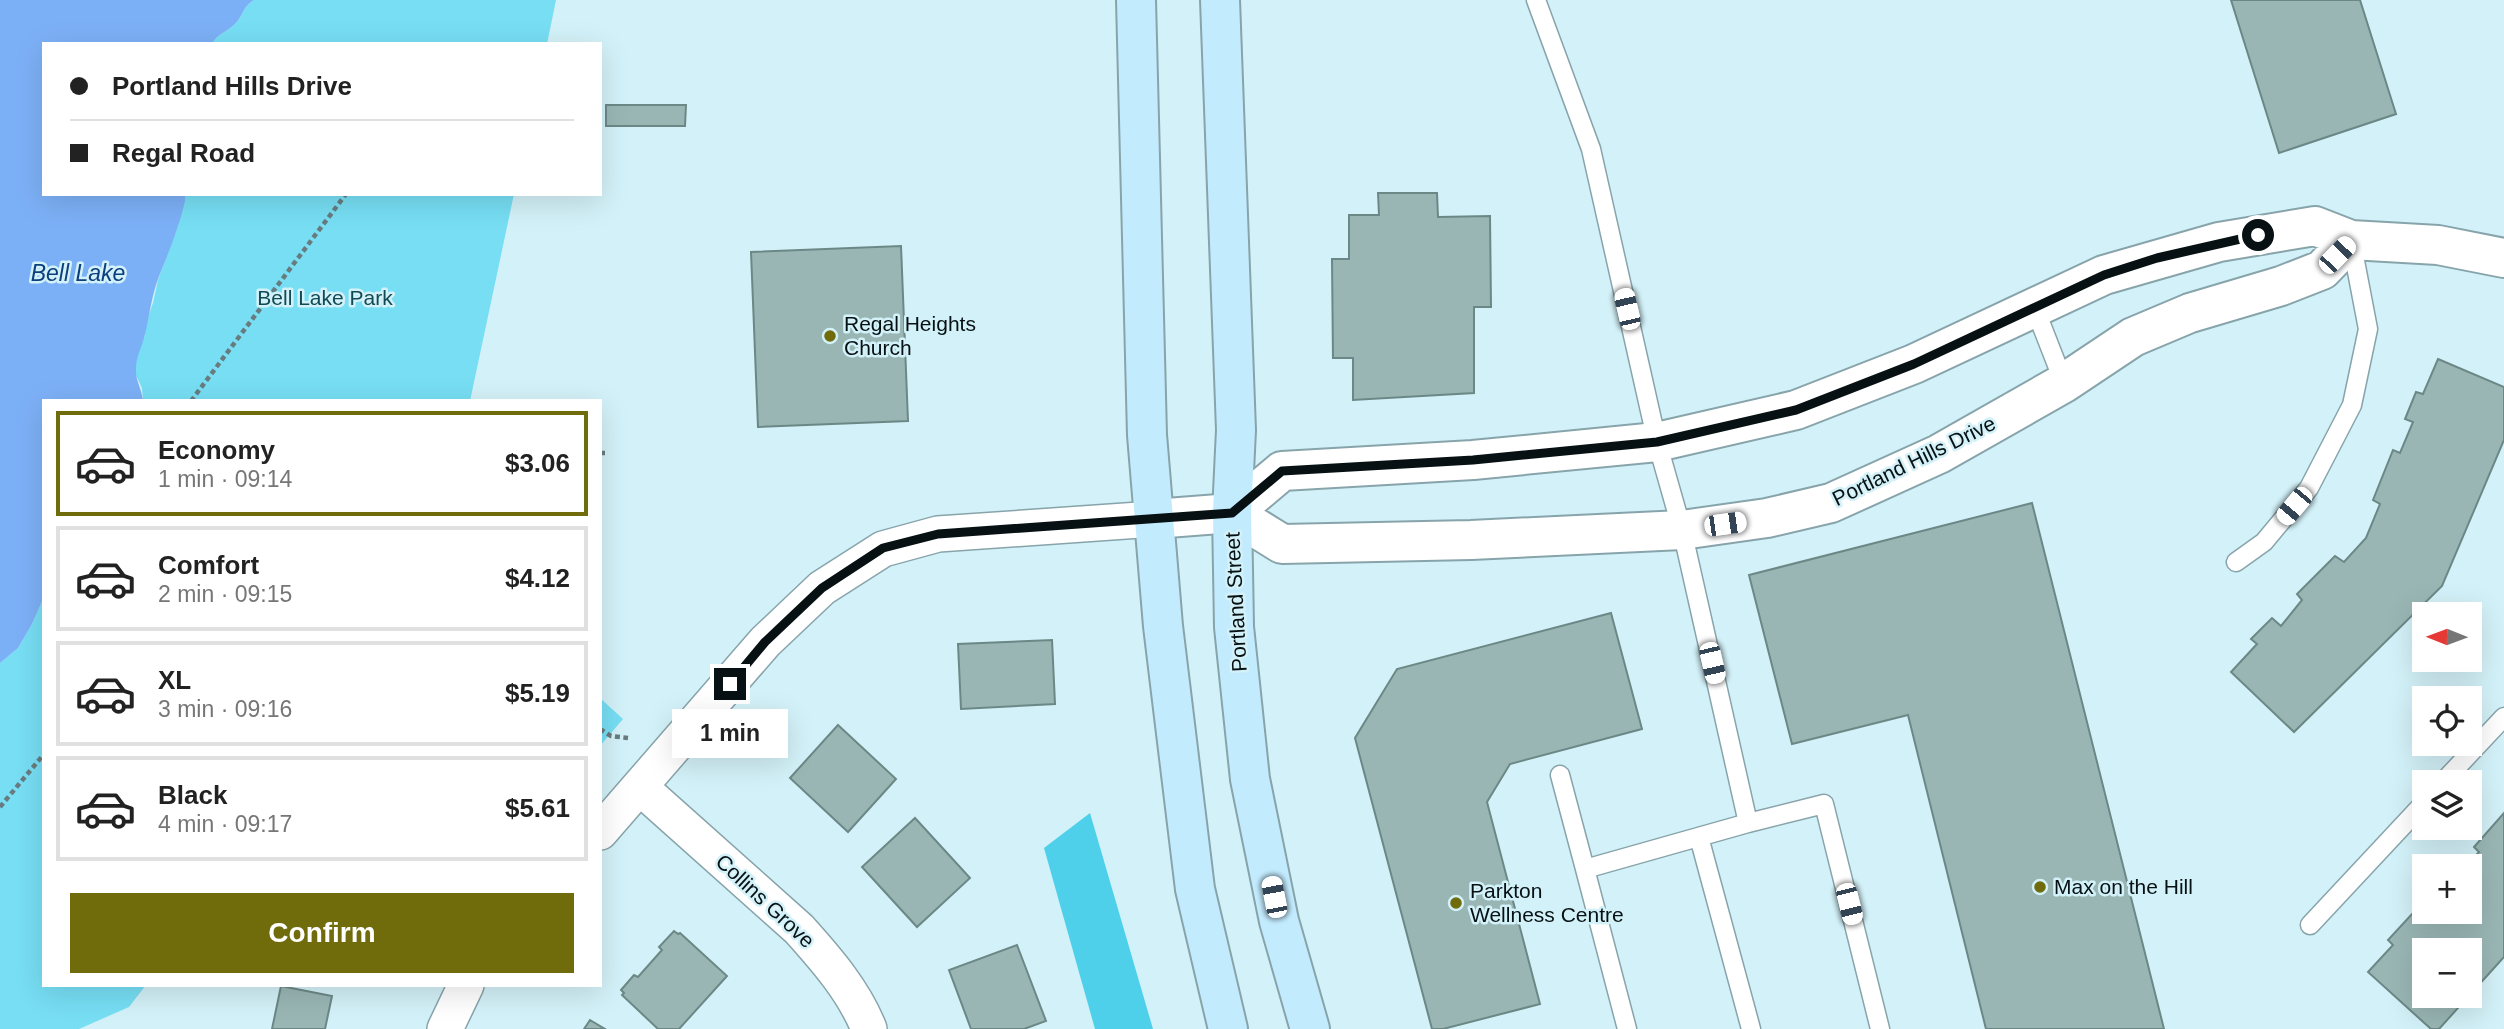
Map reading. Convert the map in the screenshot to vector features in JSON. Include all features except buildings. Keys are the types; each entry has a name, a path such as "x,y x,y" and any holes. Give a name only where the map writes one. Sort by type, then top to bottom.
{"main road":[{"path":"1136,0 1147,435 1154,519 1165,639 1195,889 1228,1029"},
{"name":"Portland Street","path":"1220,0 1236,430 1232,513 1234,628 1250,779 1279,921 1310,1029"}],"street":[{"path":"602,830 765,642 822,588 883,548 938,534 1232,513 1282,471 1473,460 1657,442 1796,410 1914,364 2104,275 2219,243 2315,226 2351,240 2438,245 2504,258"},
{"name":"Portland Hills Drive","path":"1232,513 1282,544 1471,540 1682,530 1768,518 1831,503 1939,454 2064,383 2133,337 2190,313 2281,286 2322,270 2351,240"},
{"name":"Collins Grove","path":"641,788 799,929 822,954 850,994 869,1029"},
{"path":"445,1029 465,987"}],"lane":[{"path":"1536,0 1591,149 1657,442 1682,530 1748,823"},
{"path":"2236,562 2264,542 2309,488 2352,405 2368,329 2351,240"},
{"path":"2034,306 2064,383"},
{"path":"2454,770 2504,717"},
{"path":"1560,775 1627,1029"},
{"path":"1584,869 1824,804 1880,1029"},
{"path":"2310,925 2412,816"},
{"path":"1699,837 1751,1029"}],"path":[{"path":"192,399 345,196"},
{"path":"602,453 608,453"},
{"path":"602,730 611,736 625,739 639,736"},
{"path":"0,807 42,756"}],"green space":[{"path":"254,0 556,0 547,42 213,42 235,24"},
{"name":"Bell Lake Park","path":"185,196 514,196 470,399 143,399 142,388 135,373 136,355 144,338 158,280 178,226"},
{"path":"42,602 42,987 144,987 129,1007 79,1029 0,1029 0,663 18,648"},
{"path":"602,700 623,719 602,744"}],"shaded area":[{"path":"1090,813 1153,1029 1095,1029 1044,848"}],"water":[{"name":"Bell Lake","path":"0,0 254,0 235,24 213,42 42,42 42,196 185,196 185,201 156,286 137,361 137,377 142,399 42,399 42,602 18,648 0,663"}],"place":[{"name":"Regal Heights Church","path":"830,336"},
{"name":"Max on the Hill","path":"2040,887"},
{"name":"Parkton Wellness Centre","path":"1456,903"}],"route":[{"path":"730,684 765,642 822,588 883,548 938,534 1232,513 1282,471 1473,460 1657,442 1796,410 1914,364 2104,275 2157,258 2258,235"}]}
